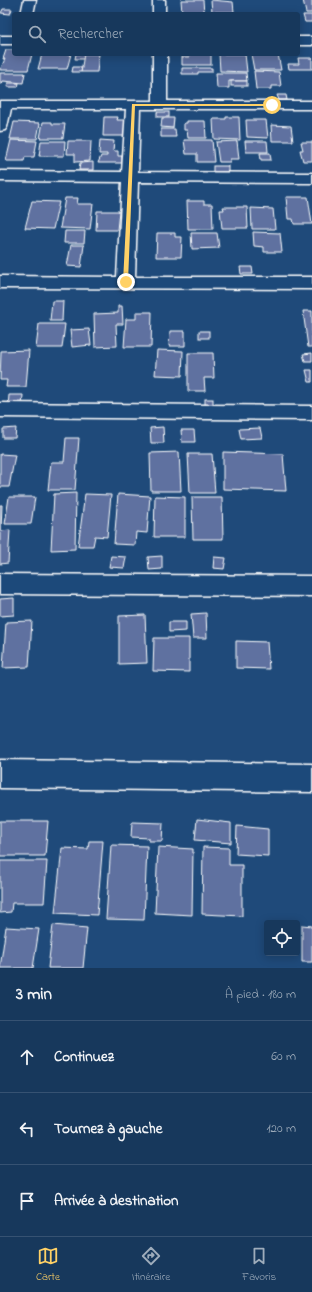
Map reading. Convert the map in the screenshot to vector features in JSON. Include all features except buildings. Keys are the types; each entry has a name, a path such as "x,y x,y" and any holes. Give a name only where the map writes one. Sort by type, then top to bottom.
{"street":[{"path":"27,12 30,0"},
{"path":"159,0 159,12"},
{"path":"0,40 12,40"},
{"path":"300,41 312,41"},
{"path":"160,56 160,105"},
{"path":"0,128 2,105 312,105"},
{"path":"126,282 133,105"},
{"path":"0,176 312,178"},
{"path":"0,282 312,283"},
{"path":"0,410 312,413"},
{"path":"0,584 312,586"},
{"path":"0,774 312,778"}],"route":[{"path":"126,282 133,105 272,105"}]}
